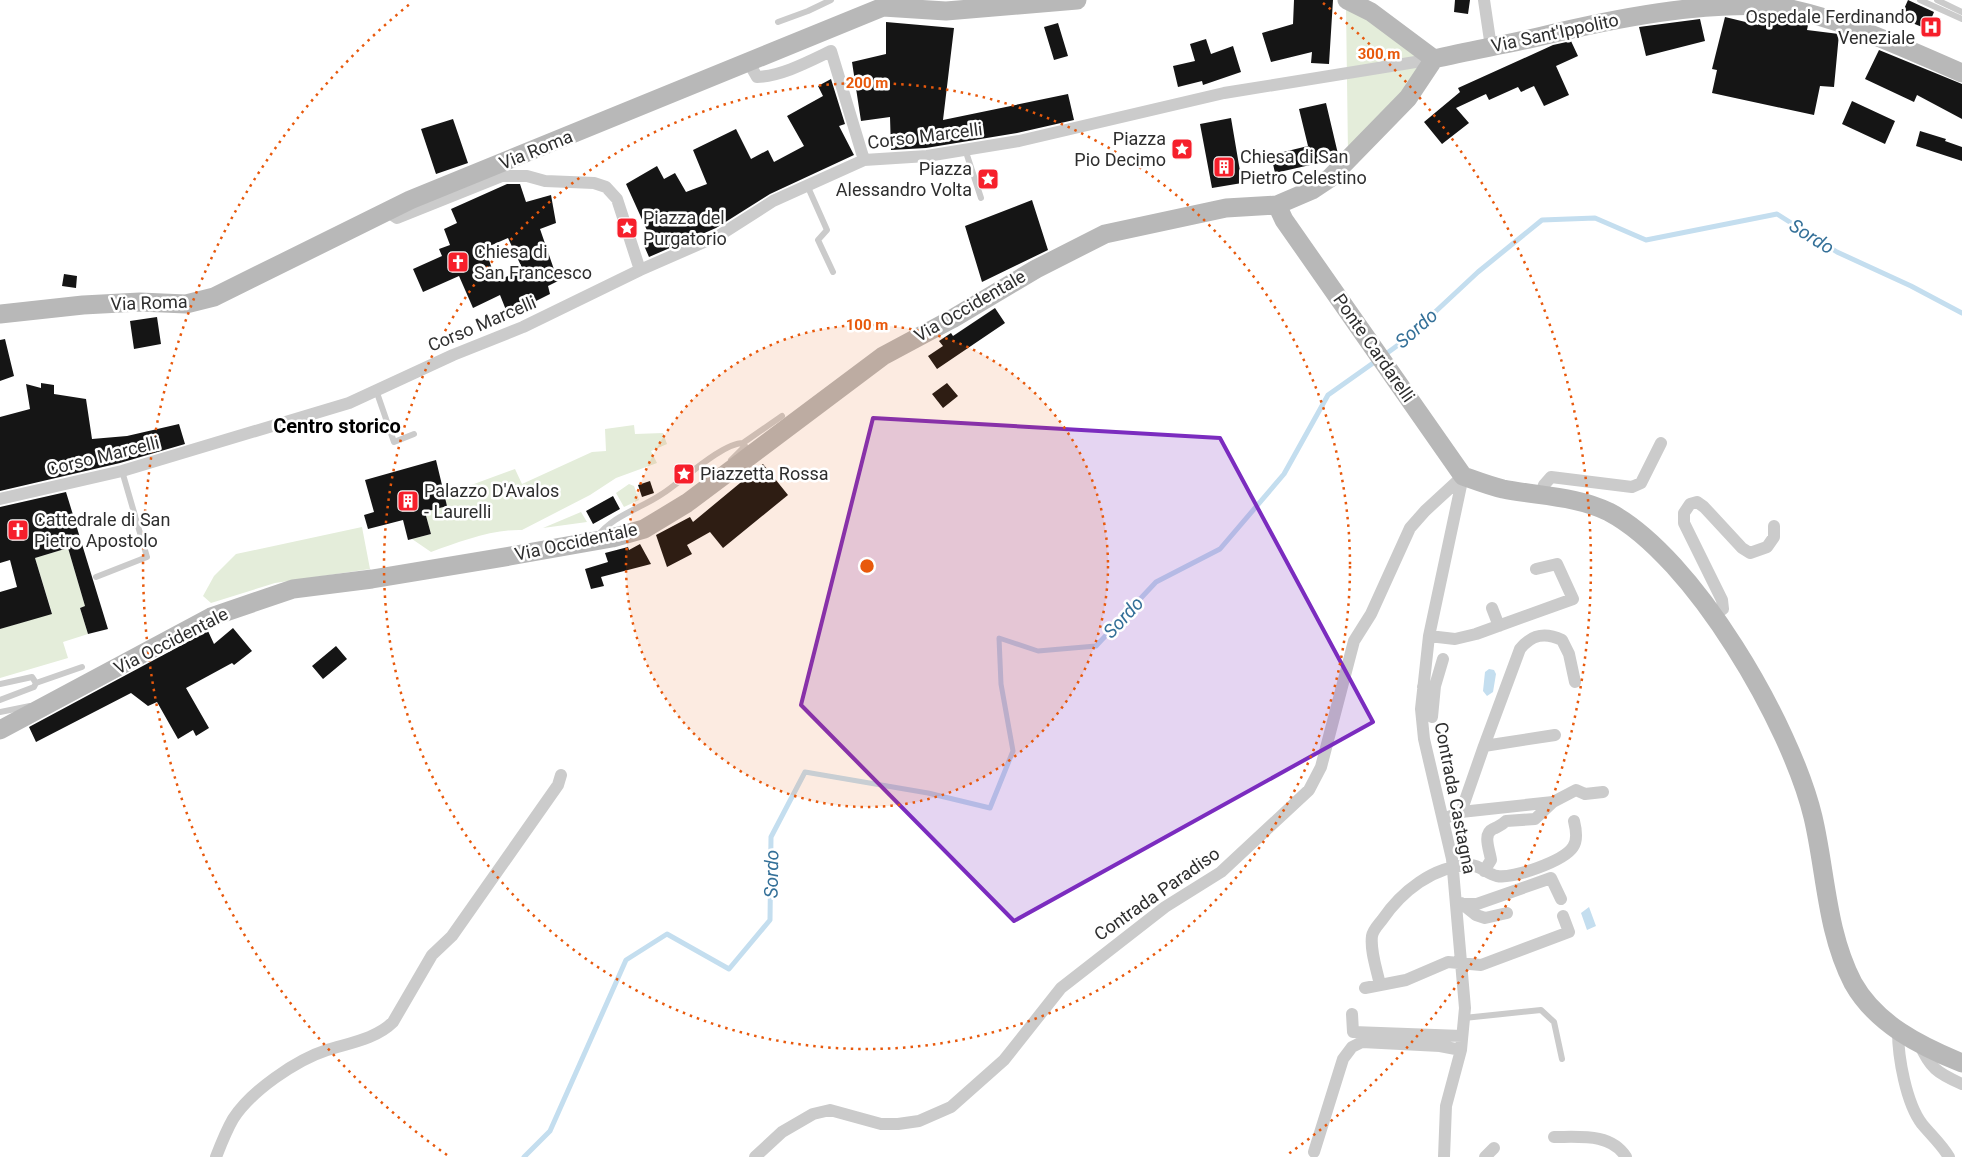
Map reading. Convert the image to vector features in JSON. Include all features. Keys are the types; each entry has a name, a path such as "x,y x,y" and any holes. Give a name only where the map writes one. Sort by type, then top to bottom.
{"main road":[{"name":"Via Roma","path":"0,314 83,305 140,302 186,304 214,297 410,200 883,8 946,11 1077,0"},
{"path":"1347,0 1371,12 1434,59"},
{"name":"Via Sant'Ippolito","path":"1434,59 1611,19 1704,4 1736,3 1780,7 1832,21 1962,73"},
{"name":"Via Occidentale","path":"0,730 211,617 293,589 372,579 593,541 644,529 687,503 882,356 952,319 1036,269 1105,234 1226,208 1280,212 1330,178 1408,98 1434,59"},
{"name":"Ponte Cardarelli","path":"1280,212 1464,476"},
{"path":"1464,476 1504,489 1541,494 1609,512 1649,539 1698,595 1771,708 1797,764 1812,816 1834,939 1854,984 1887,1025 1919,1043 1962,1063"}],"street":[{"path":"1484,0 1491,47"},
{"path":"749,63 757,77 767,77 808,62 831,51 864,160"},
{"name":"Corso Marcelli","path":"0,499 122,471 349,403 523,327 640,270 720,235 743,218 806,184 864,160 928,156 1019,141 1224,93 1434,59"},
{"path":"388,212 397,218 502,176 527,176 545,181 594,183 606,188 617,199 640,270"},
{"path":"1541,494 1544,485 1551,477 1632,487 1641,483 1661,443"},
{"name":"Contrada Castagna","path":"1444,1157 1446,1106 1461,1050 1464,1018 1460,903 1424,739 1421,709 1429,686 1429,636 1464,476"},
{"name":"Contrada Paradiso","path":"754,1157 782,1132 814,1114 830,1110 881,1124 898,1124 919,1121 951,1107 1004,1060 1061,988 1165,907 1221,872 1309,790 1322,767 1354,641 1371,614 1410,528 1425,511 1464,476"},
{"path":"1712,616 1723,609 1722,600 1684,523 1684,513 1690,504 1697,502 1704,507 1742,548 1750,553 1767,547 1774,537 1774,526"},
{"path":"1429,636 1455,639 1499,626 1573,599 1557,564 1536,569"},
{"path":"1492,608 1499,626"},
{"path":"1461,812 1520,649 1528,639 1540,634 1551,635 1562,640 1569,654 1575,682"},
{"path":"1432,717 1429,686 1443,659"},
{"path":"1484,746 1555,735"},
{"path":"216,1157 234,1118 255,1094 302,1060 385,1031 393,1022 432,955 452,936 558,785 561,775"},
{"path":"1484,871 1491,860 1487,840 1491,830 1500,827 1506,821 1535,818 1553,802 1576,790 1585,794 1603,792"},
{"path":"1443,819 1461,812 1553,802"},
{"path":"1380,985 1372,949 1372,934 1386,914 1408,890 1440,871 1453,866 1472,864 1498,877 1541,867 1560,858 1574,846 1577,834 1574,821"},
{"path":"1460,903 1476,904 1551,878 1561,899"},
{"path":"1460,903 1476,915 1485,918 1507,913"},
{"path":"1365,988 1406,980 1448,962 1481,965 1569,932 1563,916"},
{"path":"1352,1014 1354,1032 1462,1036"},
{"path":"1898,1031 1898,1044 1904,1076 1914,1110 1922,1123 1950,1157"},
{"path":"1314,1152 1343,1059 1352,1048 1362,1042 1440,1046 1461,1050"},
{"path":"1919,1043 1928,1063 1937,1072 1962,1084"},
{"path":"1554,1137 1590,1138 1612,1142 1626,1157"}],"lane":[{"path":"778,22 808,12 831,0"},
{"path":"1920,0 1962,19"},
{"path":"1937,0 1962,12"},
{"path":"965,149 981,198"},
{"path":"806,184 827,230 818,240 833,272"},
{"path":"376,390 394,442 414,434"},
{"path":"593,541 612,520 661,495 714,455 743,443 782,416"},
{"path":"726,473 728,462 745,446 743,443"},
{"path":"96,577 147,557 122,471"},
{"path":"0,700 34,687 36,682 82,667"},
{"path":"0,684 32,677 36,682"},
{"path":"0,712 51,703"},
{"path":"1464,1018 1541,1010 1554,1022 1562,1059"}],"highlighted area":[{"path":"873,418 1220,438 1373,722 1014,921 801,705"}],"green space":[{"path":"1346,6 1362,11 1415,54 1418,62 1417,75 1348,154"},
{"path":"634,425 635,434 663,433 667,444 651,451 657,463 616,478 590,495 522,530 487,534 431,552 412,539 431,534 425,512 447,506 444,495 515,469 522,484 592,452 606,451 605,429"},
{"path":"629,484 634,486 639,500 624,507 616,493"},
{"path":"581,512 587,522 543,528"},
{"path":"362,527 370,569 275,583 211,603 203,596 214,576 236,554"},
{"path":"68,548 85,606 80,608 88,634 63,642 68,658 0,678 0,629 52,613 35,558"}],"water":[{"path":"1489,669 1494,670 1496,674 1493,692 1487,696 1483,691 1485,672"},
{"path":"1589,907 1596,926 1587,930 1581,913"}],"building":[{"path":"1294,0 1333,0 1329,64 1311,63 1312,52 1271,62 1262,33 1293,24"},
{"path":"1455,0 1470,0 1468,14 1454,12"},
{"path":"1908,0 1934,12 1927,29 1900,18"},
{"path":"1725,17 1758,25 1759,20 1808,25 1807,30 1839,34 1834,87 1820,86 1814,115 1712,93 1717,70 1712,69"},
{"path":"1700,19 1705,41 1646,56 1639,27"},
{"path":"886,22 954,28 943,120 1068,94 1074,120 1017,133 926,148 891,150 890,117 861,121 852,62 886,54"},
{"path":"1058,23 1068,56 1054,60 1044,27"},
{"path":"1206,39 1211,54 1233,46 1241,72 1203,85 1202,81 1178,87 1173,66 1195,61 1190,44"},
{"path":"1571,41 1578,56 1556,66 1569,95 1544,106 1534,86 1521,92 1518,87 1489,100 1486,94 1456,108 1469,123 1442,144 1424,122 1460,92 1458,88 1553,45"},
{"path":"1879,50 1962,84 1962,119 1917,95 1914,102 1865,79"},
{"path":"831,79 845,124 839,126 854,155 770,194 716,228 649,257 642,241 650,237 626,184 657,166 664,179 675,173 686,192 707,184 693,150 736,129 751,159 768,150 774,162 804,146 787,116 823,96 818,86"},
{"path":"1852,101 1895,121 1885,144 1842,124"},
{"path":"1326,103 1338,154 1332,160 1275,173 1271,155 1308,146 1299,109"},
{"name":"Chiesa di San Pietro Celestino","path":"1231,118 1242,183 1212,188 1200,124"},
{"path":"453,119 468,163 436,174 421,129"},
{"path":"1920,131 1946,139 1945,141 1962,147 1962,161 1916,146"},
{"path":"507,184 520,184 526,202 551,195 556,223 540,229 558,281 548,286 550,294 508,315 500,295 473,308 459,276 423,292 413,269 442,256 439,249 450,245 444,229 457,223 451,209","holes":["508,238 523,270 496,281 485,248"]},
{"path":"1032,200 1048,250 982,282 965,226"},
{"path":"64,274 77,276 76,288 62,286"},
{"path":"995,308 1005,323 937,369 928,356 943,346 939,341 951,333 953,336"},
{"path":"157,317 161,344 134,349 130,321"},
{"path":"5,339 14,376 0,381 0,340"},
{"path":"41,383 54,385 54,394 86,399 92,439 127,436 179,424 185,444 120,463 0,491 0,417 30,409 26,384 41,388"},
{"path":"947,383 958,396 943,408 932,394"},
{"name":"Palazzo D'Avalos - Laurelli","path":"436,460 447,506 425,512 431,534 408,540 403,520 368,529 364,515 374,512 365,480"},
{"path":"763,464 788,495 723,548 710,532 687,545 692,554 667,567 656,535 690,517 693,522"},
{"path":"650,481 654,493 642,497 638,485"},
{"path":"66,492 108,629 88,634 80,608 85,606 68,548 35,558 52,614 0,629 0,592 17,587 10,560 0,563 0,507"},
{"path":"613,496 620,509 593,524 586,511"},
{"path":"640,544 651,564 601,577 604,586 591,589 585,569 608,562 605,553 628,547 629,550"},
{"path":"233,628 252,651 234,665 232,663 186,688 209,728 196,736 193,730 178,739 157,702 148,706 131,693 36,742 29,727 208,631 214,644"},
{"path":"336,646 347,659 323,679 312,666"}],"waterway":[{"name":"Sordo","path":"1383,356 1405,340 1478,272 1542,220 1595,218 1646,240 1777,214 1837,252 1911,286 1962,313"},
{"name":"Sordo","path":"524,1157 550,1131 626,960 667,934 729,969 770,920 771,837 805,772 928,793 990,808 1013,751 1001,684 999,638 1038,651 1096,646 1156,582 1220,549 1284,474 1328,395 1376,361"}],"place":[{"name":"Ospedale Ferdinando Veneziale","path":"1931,27"},
{"name":"Piazza Pio Decimo","path":"1182,149"},
{"name":"Chiesa di San Pietro Celestino","path":"1224,167"},
{"name":"Piazza Alessandro Volta","path":"988,179"},
{"name":"Piazza del Purgatorio","path":"627,228"},
{"name":"Chiesa di San Francesco","path":"458,262"},
{"name":"Piazzetta Rossa","path":"684,474"},
{"name":"Palazzo D'Avalos - Laurelli","path":"408,501"},
{"name":"Cattedrale di San Pietro Apostolo","path":"18,530"}],"district":[{"name":"Centro storico","path":"337,426"}]}
